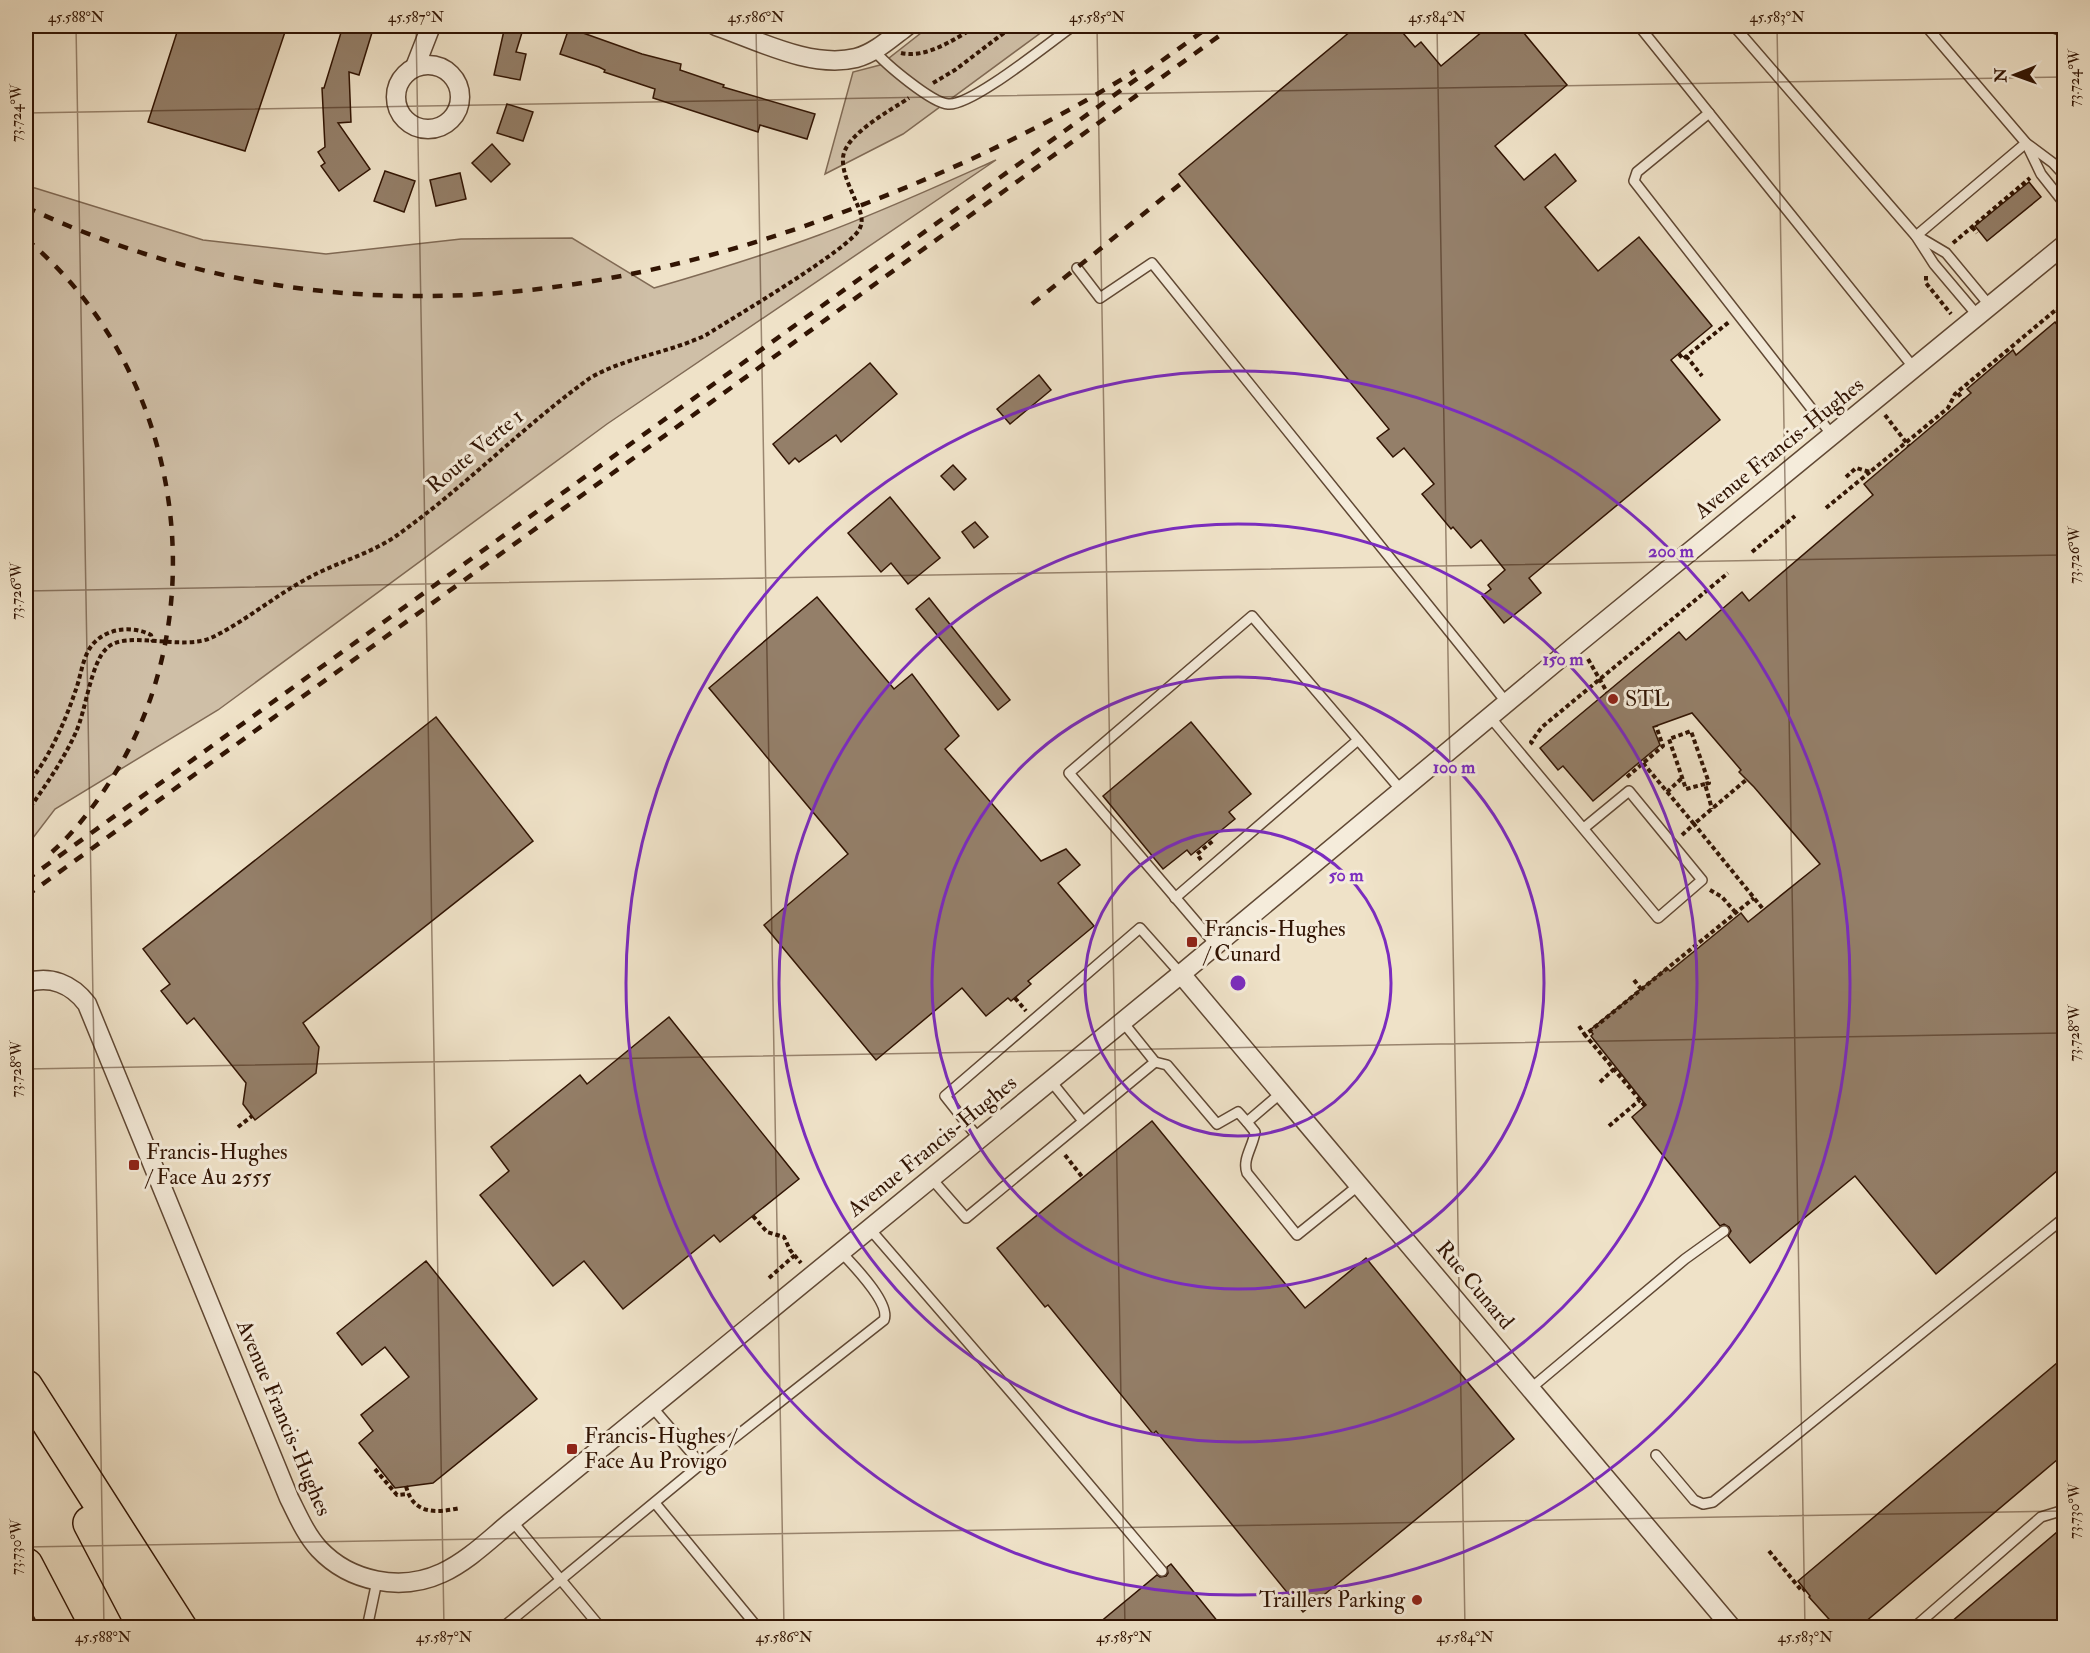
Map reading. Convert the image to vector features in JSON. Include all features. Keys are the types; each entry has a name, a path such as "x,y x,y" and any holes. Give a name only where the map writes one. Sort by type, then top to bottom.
{"highway":[{"path":"26,1387 180,1628"},
{"path":"26,1396 145,1628"},
{"path":"26,1565 59,1628"}],"street":[{"path":"415,67 431,26"},
{"path":"716,26 803,57 823,59 856,58 880,46 907,26"},
{"name":"Avenue Francis-Hughes","path":"26,983 43,980 58,982 72,988 87,1004 300,1522 319,1549 336,1564 356,1575 377,1581 410,1582 442,1573 470,1555 512,1521 1181,974 1401,790 2064,245"},
{"name":"Rue Cunard","path":"1181,974 1732,1628"}],"lane":[{"path":"880,46 891,67 939,101 954,104 974,96 1073,26"},
{"path":"1639,26 1914,368"},
{"path":"1734,26 1916,236 1934,264 1984,311"},
{"path":"1926,26 2026,143 2053,163 2064,175"},
{"path":"2049,26 2064,32"},
{"path":"1709,113 1637,172 1634,181 1832,435"},
{"path":"1916,236 2026,143"},
{"path":"2026,143 2041,174 2064,202"},
{"path":"1916,236 1946,254 1984,311"},
{"path":"1077,268 1100,298 1152,263 1507,703"},
{"path":"1215,944 1069,773 1252,616 1401,790"},
{"path":"1490,717 1658,918 1702,880 1629,791 1584,828"},
{"path":"1175,897 1358,740"},
{"path":"979,1139 945,1096 1140,928 1181,974"},
{"path":"1122,1021 1155,1062 1167,1065 1217,1124 1238,1112 1247,1122 1255,1132 1246,1159 1247,1173 1298,1235 1359,1185"},
{"path":"931,1178 966,1218 1155,1062"},
{"path":"1050,1080 1083,1121"},
{"path":"1247,1122 1281,1093"},
{"path":"1656,1455 1694,1500 1703,1504 1713,1502 2064,1218"},
{"path":"869,1228 1162,1571"},
{"path":"1530,1389 1685,1259 1724,1231"},
{"path":"502,1628 701,1464 884,1320 886,1315 884,1306 841,1252"},
{"path":"652,1407 701,1464"},
{"path":"655,1503 758,1628"},
{"path":"1917,1627 2041,1517 2064,1510"},
{"path":"512,1521 601,1628"},
{"path":"367,1628 377,1581"}],"path":[{"path":"880,46 904,54 922,52 952,41 977,26"},
{"path":"931,85 955,70 1013,26"},
{"name":"Route Verte 1","path":"26,813 56,770 72,741 84,712 96,667 106,649 120,641 190,644 213,637 301,582 384,544 407,528 590,378 612,367 674,348 706,335 833,253 852,239 861,224 858,207 843,168 845,150 878,118 915,94"},
{"path":"1950,246 2032,176"},
{"path":"1972,227 1977,233"},
{"path":"1826,508 1869,472 1908,444 1948,408 1958,393 2064,303"},
{"path":"2057,309 2064,318"},
{"path":"1679,354 1683,359 1729,322"},
{"path":"1686,356 1702,376"},
{"path":"1958,393 1963,400"},
{"path":"1884,415 1908,444"},
{"path":"1846,477 1857,468 1869,472"},
{"path":"1752,552 1795,516"},
{"path":"1537,749 1532,742 1542,727 1728,573"},
{"path":"26,785 38,772 61,725 75,693 85,659 94,644 104,635 123,629 146,632 151,635 153,642"},
{"path":"1588,659 1607,692"},
{"path":"1656,726 1663,746"},
{"path":"1621,782 1669,743 1669,739 1691,731 1709,783 1686,789 1669,743"},
{"path":"1643,763 1763,909"},
{"path":"1667,792 1682,778"},
{"path":"1694,824 1746,780"},
{"path":"1705,784 1712,809"},
{"path":"1209,834 1218,845"},
{"path":"1200,858 1197,854 1214,840"},
{"path":"1709,889 1722,897 1736,913"},
{"path":"1585,1035 1754,898"},
{"path":"1634,980 1641,989"},
{"path":"1579,1026 1645,1106"},
{"path":"1600,1082 1614,1069"},
{"path":"1609,1126 1640,1100"},
{"path":"238,1126 252,1116"},
{"path":"1064,1153 1083,1178"},
{"path":"753,1216 767,1232 784,1237 801,1263"},
{"path":"769,1278 795,1255"},
{"path":"375,1469 397,1495 408,1494"},
{"path":"406,1486 414,1505 436,1512 460,1508"},
{"path":"1769,1551 1802,1591 1805,1589"}],"shaded area":[{"path":"930,26 1050,26 903,134 825,174 853,72 880,65"},
{"path":"996,160 607,424 218,710 55,809 26,847 26,187 203,240 326,254 461,239 572,238 654,288 819,235"}],"building":[{"path":"179,26 287,26 245,151 148,122"},
{"path":"343,26 374,26 359,75 349,72 351,122 338,123 370,169 339,191 321,166 325,163 318,152 325,147 322,88 324,88"},
{"path":"505,26 524,26 516,52 526,54 520,80 494,75"},
{"path":"1357,26 1397,26 1415,47 1421,42 1441,66 1489,26 1518,26 1567,85 1495,146 1524,180 1555,154 1576,181 1545,207 1598,271 1639,237 1712,326 1671,360 1720,420 1529,578 1541,593 1504,623 1482,596 1491,589 1488,585 1505,570 1481,540 1471,548 1453,527 1451,529 1422,494 1434,484 1404,448 1393,457 1377,438 1389,429 1179,174"},
{"path":"569,28 642,54 681,64 680,70 724,85 723,87 815,114 807,139 760,125 758,132 653,98 655,89 560,54"},
{"path":"507,104 533,112 523,141 497,133"},
{"path":"492,144 510,164 491,182 472,163"},
{"path":"385,171 415,181 404,212 374,201"},
{"path":"460,173 466,199 436,206 430,180"},
{"path":"2029,182 2041,197 1987,241 1975,226"},
{"path":"2055,322 2064,334 2064,1165 1936,1274 1855,1176 1750,1263 1728,1236 1731,1231 1729,1227 1724,1224 1720,1226 1632,1117 1646,1105 1591,1036 1593,1034 1590,1030 1667,968 1670,971 1741,913 1748,922 1820,864 1739,772 1741,770 1692,713 1653,727 1660,745 1593,801 1563,766 1558,770 1540,748 1679,632 1686,640 1742,592 1749,601 1873,495 1864,484 1971,393 1967,389 2013,350 2016,355"},
{"path":"870,363 897,394 841,442 836,435 799,462 795,458 789,464 773,444"},
{"path":"1039,375 1051,390 1010,424 997,409"},
{"path":"953,465 966,479 954,490 941,476"},
{"path":"890,497 940,558 908,584 891,563 881,572 848,533"},
{"path":"975,522 988,537 974,548 962,532"},
{"path":"817,597 894,689 912,674 959,736 945,749 1041,861 1066,849 1080,865 1058,883 1094,926 1028,981 1031,984 1011,1001 1008,998 986,1016 962,988 876,1060 764,925 848,854 709,688"},
{"path":"929,598 1010,700 998,710 916,609"},
{"path":"436,717 533,841 303,1023 319,1047 316,1073 255,1120 243,1104 246,1083 194,1018 187,1024 161,991 170,984 143,949"},
{"path":"1191,722 1251,794 1229,812 1235,819 1191,855 1187,850 1163,869 1103,796"},
{"path":"669,1017 799,1179 720,1242 714,1235 623,1309 584,1261 553,1286 480,1195 509,1171 491,1147 580,1075 587,1084"},
{"path":"1152,1121 1305,1308 1366,1258 1514,1439 1303,1612 1156,1431 1153,1434 1048,1305 1045,1307 997,1248"},
{"path":"426,1261 537,1399 433,1483 395,1488 359,1443 373,1431 361,1415 409,1377 385,1347 362,1365 337,1333"},
{"path":"2064,1357 2064,1454 1858,1628 1837,1628 1798,1581"},
{"path":"2064,1526 2064,1628 1944,1628"},
{"path":"1171,1564 1223,1628 1093,1628 1157,1575 1166,1576 1167,1567"}],"railway":[{"path":"26,880 1210,26"},
{"path":"26,896 1233,26"},
{"path":"26,207 131,249 236,278 341,293 446,296 551,287 656,269 762,240 867,203 936,175 1038,127 1135,71"},
{"path":"1032,304 1184,181"},
{"path":"26,239 77,291 118,350 148,416 166,487 173,559 167,631 150,701 112,779 80,823 52,852"}],"place":[{"name":"STL","path":"1613,699"},
{"name":"Francis-Hughes / Cunard","path":"1192,942"},
{"name":"Francis-Hughes / Face Au 2555","path":"134,1165"},
{"name":"Francis-Hughes / Face Au Provigo","path":"572,1449"},
{"name":"Traillers Parking","path":"1417,1600"}]}
